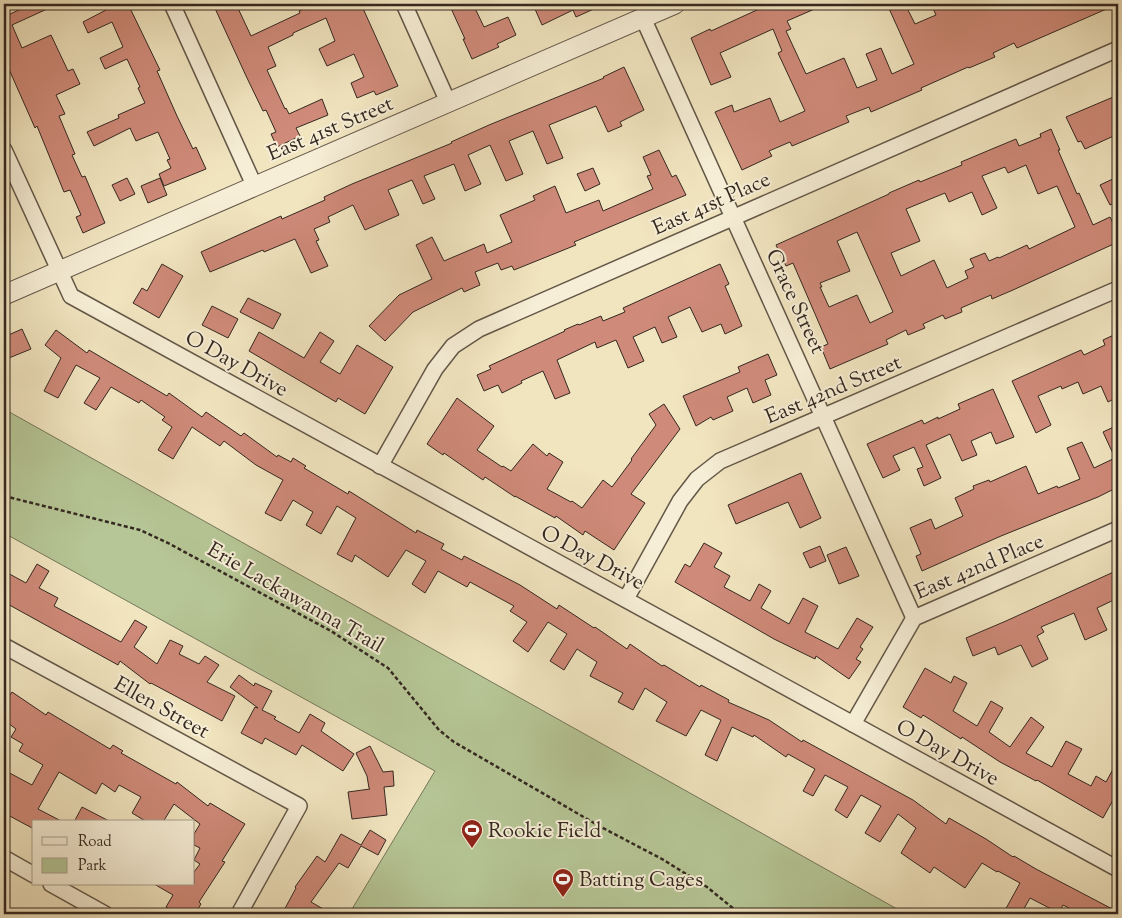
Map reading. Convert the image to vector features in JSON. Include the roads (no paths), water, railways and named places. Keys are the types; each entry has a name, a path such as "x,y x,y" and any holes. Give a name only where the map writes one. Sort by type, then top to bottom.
{"street":[{"path":"172,4 254,185"},
{"path":"404,4 448,102"},
{"name":"East 41st Street","path":"4,295 448,102 640,11 675,4"},
{"name":"Grace Street","path":"640,11 914,618"},
{"name":"East 41st Place","path":"380,466 435,369 453,346 479,329 733,216 1118,49"},
{"name":"O Day Drive","path":"4,150 71,296 1118,867"},
{"name":"East 42nd Street","path":"626,599 680,501 697,479 720,461 1118,289"},
{"name":"East 42nd Place","path":"853,724 914,618 1118,529"},
{"name":"Ellen Street","path":"4,646 299,806 239,914"},
{"path":"4,858 32,874"},
{"path":"55,886 106,914"}],"place":[{"name":"Rookie Field","path":"472,849"},
{"name":"Batting Cages","path":"563,898"}]}
